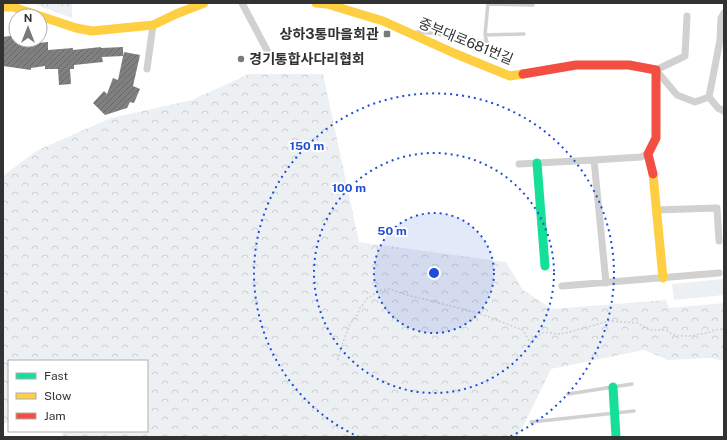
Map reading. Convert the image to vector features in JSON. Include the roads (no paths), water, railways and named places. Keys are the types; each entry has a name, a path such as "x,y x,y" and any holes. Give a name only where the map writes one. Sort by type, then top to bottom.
{"street":[{"path":"3,7 13,7 76,28 92,31 153,25 204,3"},
{"path":"242,3 271,58"},
{"name":"중부대로681번길","path":"316,3 326,4 383,21 456,54 510,76 576,65 629,65 656,70"},
{"path":"709,97 720,40 721,18 724,13"},
{"path":"656,70 685,56 687,16"},
{"path":"147,69 153,25"},
{"path":"656,70 677,95 695,102 709,97"},
{"path":"519,164 641,157 648,154 656,138 656,70"},
{"path":"709,97 718,108 724,111"},
{"path":"648,154 653,173 663,278"},
{"path":"594,160 606,283"},
{"path":"538,163 545,266"},
{"path":"657,210 717,208 719,241"},
{"path":"562,286 719,273"},
{"path":"613,388 616,437"}],"lane":[{"path":"408,32 430,33 487,42 485,35 488,3 533,5"},
{"path":"485,35 524,34"},
{"path":"568,394 632,384"},
{"path":"531,422 634,411"}],"place":[{"name":"상하3통마을회관","path":"387,34"},
{"name":"경기통합사다리협회","path":"241,59"}]}
